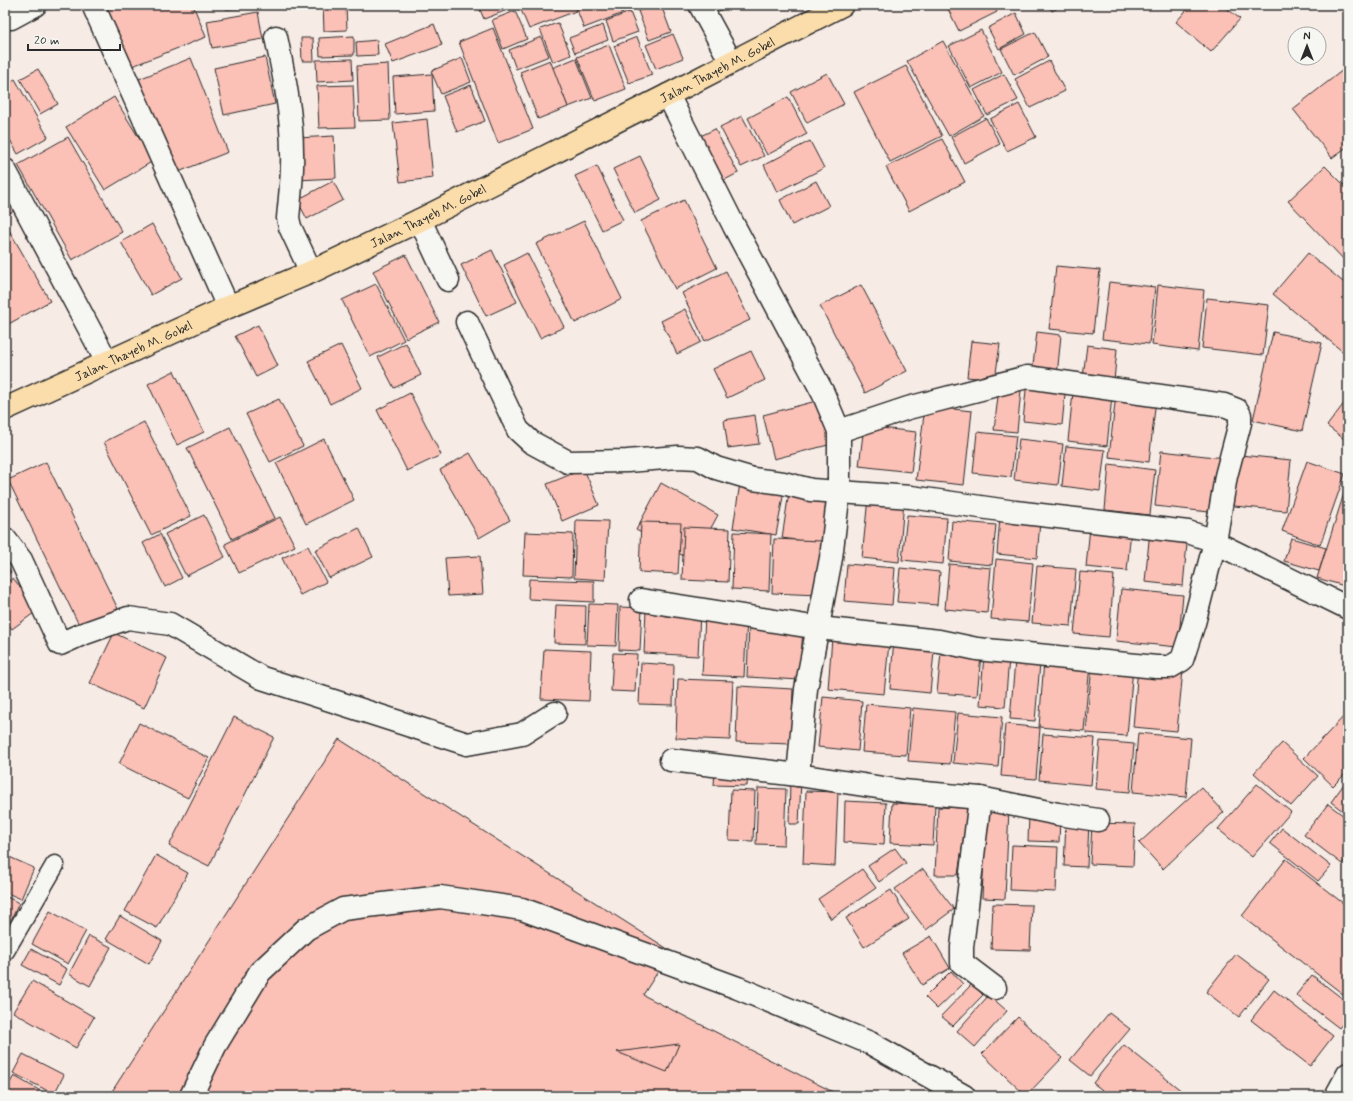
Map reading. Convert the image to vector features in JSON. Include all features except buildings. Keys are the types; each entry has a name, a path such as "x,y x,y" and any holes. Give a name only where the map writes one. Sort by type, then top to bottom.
{"main road":[{"name":"Jalan Thayeb M. Gobel","path":"5,409 228,307 311,272 420,220 668,95 842,5"}],"street":[{"path":"11,18 34,5"},
{"path":"92,5 228,307"},
{"path":"700,5 731,62"},
{"path":"276,37 288,99 291,127 292,154 288,218 290,227 311,272"},
{"path":"668,95 734,226 823,393 839,431 839,491 832,558 806,689 798,774"},
{"path":"5,170 107,362"},
{"path":"420,220 448,280"},
{"path":"467,322 518,430 544,451 568,462 627,461 678,457 698,458 716,468 753,479 783,483 811,490 911,497 1015,512 1168,529 1196,534 1348,608"},
{"path":"641,600 819,628 939,641 977,649 1021,654 1170,667 1182,660 1194,623 1214,542 1226,476 1240,423 1240,415 1237,410 1232,407 1027,377 908,408 839,431"},
{"path":"5,539 21,560 60,644 80,635 128,618 170,624 262,678 467,744 522,734 555,713"},
{"path":"671,760 798,774 903,791 980,798 1058,814 1098,820"},
{"path":"980,798 962,947 962,962 995,988"},
{"path":"191,1096 215,1046 260,972 306,929 343,909 440,897 522,909 738,988 870,1043 964,1096"},
{"path":"1336,1096 1348,1074"}],"lane":[{"path":"5,951 55,865"}]}
